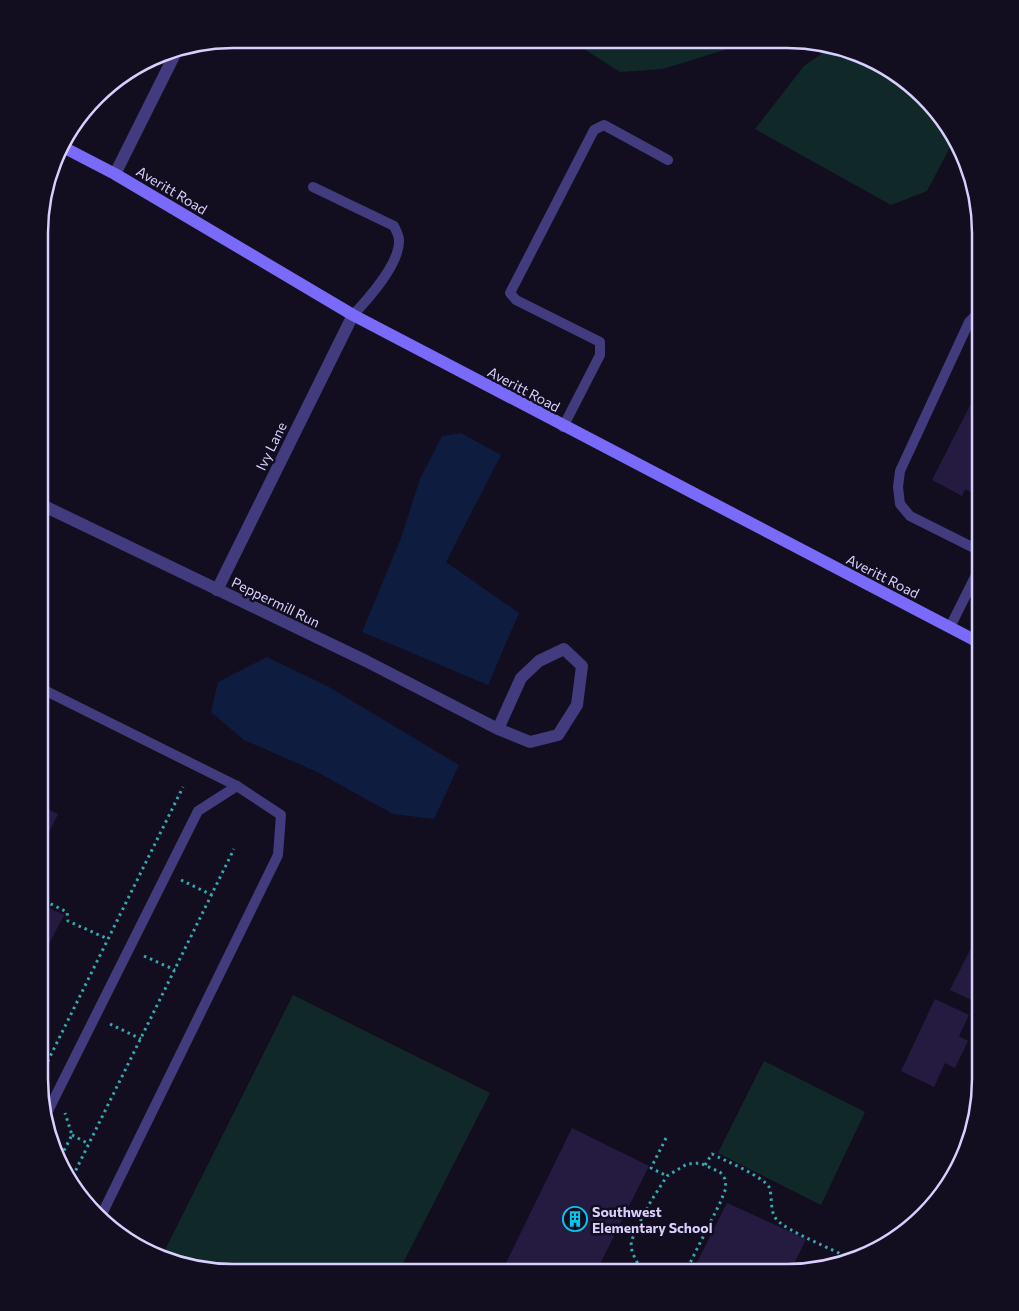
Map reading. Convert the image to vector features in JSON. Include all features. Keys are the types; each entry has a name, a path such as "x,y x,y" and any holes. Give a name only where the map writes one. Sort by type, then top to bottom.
{"street":[{"path":"115,174 174,57"},
{"name":"Averitt Road","path":"68,149 115,174 353,315 563,427 972,639"},
{"name":"Ivy Lane","path":"217,590 353,315"},
{"name":"Peppermill Run","path":"48,508 366,662 498,729 530,742 558,735 577,705 582,666 564,649 539,660 522,678 498,729"}],"lane":[{"path":"563,427 600,355 600,342 516,300 510,293 594,130 604,125 668,160"},
{"path":"313,187 394,226 400,239 398,252 378,287 353,315"},
{"path":"972,319 900,471 898,487 900,504 910,516 972,547"},
{"path":"950,628 972,583"},
{"path":"48,692 237,786 280,815 278,855 104,1211"},
{"path":"50,1108 198,811 237,786"}],"path":[{"path":"48,1058 183,788"},
{"path":"74,1174 234,850"},
{"path":"167,873 212,896"},
{"path":"48,902 67,912 68,921 108,939"},
{"path":"129,949 175,970"},
{"path":"95,1017 141,1039"},
{"path":"58,1091 72,1135 63,1152"},
{"path":"72,1135 90,1144"},
{"path":"666,1138 651,1168 667,1176"},
{"path":"705,1165 712,1154 760,1178 769,1188 776,1219 793,1230 843,1255"},
{"path":"638,1264 632,1252 631,1242 651,1201 667,1176 687,1164 705,1165 720,1172 725,1179 726,1188 690,1264"}],"green space":[{"path":"582,48 730,48 663,69 620,72"},
{"path":"825,51 846,57 879,72 909,93 926,110 950,147 927,191 891,205 755,129 804,66"},
{"path":"293,995 490,1093 403,1264 232,1264 196,1260 165,1250"},
{"path":"764,1061 865,1112 821,1205 718,1153"}],"water":[{"path":"461,433 501,455 446,562 519,613 488,685 362,632 401,538 420,479 442,436"},
{"path":"267,657 329,687 459,765 434,819 393,814 315,771 244,740 211,712 218,682"}],"building":[{"path":"972,402 972,493 965,489 962,496 932,480"},
{"path":"48,809 58,814 48,835"},
{"path":"48,907 64,915 48,946"},
{"path":"972,946 972,1000 950,990"},
{"path":"935,999 969,1015 959,1036 968,1041 955,1068 945,1063 934,1087 901,1071"},
{"name":"Southwest Elementary School","path":"572,1128 649,1166 600,1264 505,1264"},
{"name":"Southwest Elementary School","path":"727,1203 806,1239 794,1263 696,1264"}],"place":[{"name":"Southwest Elementary School","path":"575,1219"}]}
